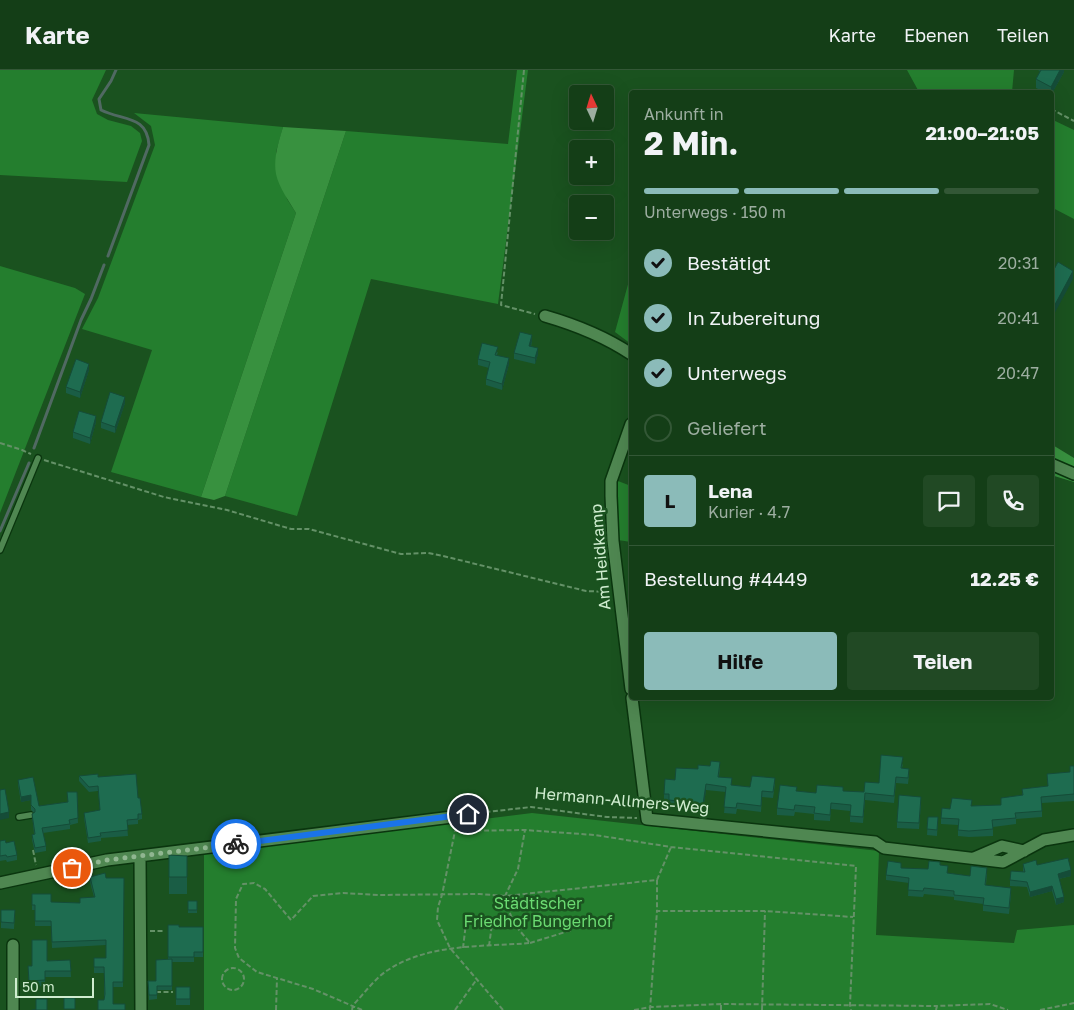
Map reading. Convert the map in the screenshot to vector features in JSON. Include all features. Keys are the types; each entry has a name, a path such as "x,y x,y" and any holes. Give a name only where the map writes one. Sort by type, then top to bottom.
{"street":[{"path":"545,316 582,327 613,342 629,353"},
{"name":"Am Heidkamp","path":"629,430 611,481 613,540 629,673"},
{"path":"1054,465 1074,474"},
{"path":"632,700 648,819"},
{"path":"0,883 107,860 468,814"},
{"name":"Hermann-Allmers-Weg","path":"648,819 875,842 884,848 1003,862 1044,840 1074,835"},
{"path":"140,856 141,1010"},
{"path":"13,945 13,1010"}],"lane":[{"path":"0,550 38,458"},
{"path":"19,816 30,815"}],"path":[{"path":"524,70 501,305 545,316"},
{"path":"1054,111 1074,121"},
{"path":"0,443 22,450 38,458 164,497 227,510 291,529 309,529 401,554 428,553 443,556 586,591 604,593 619,591"},
{"name":"Hermann-Allmers-Weg","path":"468,814 531,807 648,819"},
{"path":"525,830 518,868 504,902 515,925 530,943"},
{"path":"503,1010 450,948 437,920 438,907 455,831 525,830 595,835 671,847 856,866 851,1010"},
{"path":"650,1008 657,911 656,880 671,847"},
{"path":"33,850 38,875"},
{"path":"362,1010 313,989 257,972 239,958 235,948 236,899 243,884 254,883 265,889 291,920 313,896 343,893 379,895 480,894 506,896 656,880"},
{"path":"657,911 765,911 854,917"},
{"path":"762,1010 765,911"},
{"path":"463,948 466,923 472,920 494,920 489,946"},
{"path":"489,921 492,924"},
{"path":"352,1010 353,1005 387,970 418,954 450,948 530,943 572,930"},
{"path":"140,931 165,931"},
{"path":"234,968 241,972 244,979 240,987 232,989 225,986 222,978 226,971 234,968"},
{"path":"276,1010 277,978"},
{"path":"455,1010 477,979"},
{"path":"141,992 174,992"},
{"path":"1040,1010 1074,1003"},
{"path":"721,1004 721,1010"},
{"path":"634,1010 721,1004 937,1006 990,1004 1008,1010"},
{"path":"740,1004 740,1010"},
{"path":"936,1010 937,1006"}],"green space":[{"path":"0,70 106,70 92,100 97,114 108,120 131,126 140,133 142,141 127,182 0,175"},
{"path":"517,70 528,70 498,304 371,279 297,516 225,496 346,131 508,144"},
{"path":"907,70 1014,70 1012,90 918,90"},
{"path":"134,113 283,127 276,152 287,199 296,213 201,497 111,472 152,350 82,329 98,298 155,145 151,126"},
{"path":"1054,120 1074,130 1074,219 1054,209"},
{"path":"283,127 346,131 225,496 214,500 201,497 296,213 277,179 275,168 278,144"},
{"path":"0,266 75,288 85,294 0,513"},
{"path":"629,281 629,342 615,332"},
{"path":"1054,446 1074,458 1074,482 1054,476"},
{"path":"618,481 629,485 629,542 618,540"},
{"name":"Städtischer Friedhof Bungerhof","path":"532,813 879,851 876,935 1014,943 1017,930 1074,925 1074,1010 204,1010 204,854"}],"building":[{"path":"1041,70 1060,70 1051,87 1036,79"},
{"path":"1058,262 1073,271 1054,306 1054,269"},
{"path":"520,332 532,335 529,346 538,348 535,358 514,353"},
{"path":"482,343 498,347 495,355 509,358 502,384 486,379 490,362 478,359"},
{"path":"76,359 89,364 80,392 66,387"},
{"path":"110,392 125,397 115,427 101,422"},
{"path":"79,411 96,416 90,438 73,432"},
{"path":"881,755 903,757 901,768 909,769 908,778 896,777 894,796 865,793 863,817 850,816 851,805 831,803 830,815 814,813 815,807 795,805 794,810 777,808 780,785 797,787 796,791 816,793 817,785 843,787 843,791 864,792 865,782 879,783"},
{"path":"711,761 720,762 718,777 732,778 731,785 750,787 752,776 775,778 773,792 762,791 761,806 737,803 736,808 724,807 726,787 706,784 703,804 669,800 669,794 664,794 665,779 675,780 676,768 698,769 698,765 710,766"},
{"path":"1070,766 1074,766 1074,794 1041,797 1042,811 1015,813 1016,818 992,820 993,829 969,831 958,830 959,819 941,818 942,808 950,809 952,798 972,800 971,806 1001,805 1001,798 1023,795 1022,789 1048,786 1047,774 1070,772"},
{"path":"98,774 98,777 136,774 138,798 140,798 142,814 138,814 138,819 127,820 128,830 100,833 101,836 88,838 84,813 100,810 98,786 89,787 79,776"},
{"path":"33,777 39,806 68,802 67,792 77,792 78,818 69,820 70,824 42,828 46,846 35,848 32,835 35,834 32,814 35,812 35,809 31,805 31,795 21,797 18,780"},
{"path":"5,789 9,812 0,814 0,790"},
{"path":"899,795 921,797 919,823 897,822"},
{"path":"928,817 938,817 937,830 927,829"},
{"path":"5,840 6,843 14,841 17,855 0,856 0,841"},
{"path":"169,855 187,856 187,877 169,877"},
{"path":"1068,858 1071,870 1058,874 1064,897 1056,899 1052,886 1030,892 1027,882 1010,880 1011,871 1025,872 1023,864 1036,860 1037,865"},
{"path":"888,861 901,863 901,868 928,869 929,861 940,862 940,865 948,866 947,873 970,876 971,866 987,868 985,885 1011,888 1009,908 983,905 984,898 954,895 954,891 924,888 923,891 908,890 909,878 886,875"},
{"path":"105,873 106,878 124,878 123,982 113,982 113,1004 125,1004 125,1010 98,1010 98,1000 104,1000 105,994 104,967 94,967 94,958 106,958 106,940 52,942 51,921 35,921 35,905 32,905 32,894 51,894 51,902 80,903 80,898 95,897 90,877"},
{"path":"188,901 197,901 197,910 188,910"},
{"path":"1,910 15,910 14,923 1,922"},
{"path":"168,925 203,927 203,952 194,952 194,957 168,957"},
{"path":"32,940 47,940 47,961 70,960 71,971 45,971 45,980 29,981 28,966 32,966"},
{"path":"172,959 172,986 157,986 157,995 149,995 148,981 156,981 156,960"},
{"path":"176,987 190,987 190,999 176,999"},
{"path":"64,998 75,998 75,1009 64,1009"},
{"path":"36,999 47,999 47,1010 36,1010"}],"waterway":[{"path":"108,256 149,145 144,128 139,124 101,110 99,99 116,70"},
{"path":"34,448 81,320 104,265"},
{"path":"0,531 29,463"}],"way so far":[{"path":"72,868 107,860 236,844"}],"route":[{"path":"236,844 468,814"}]}
